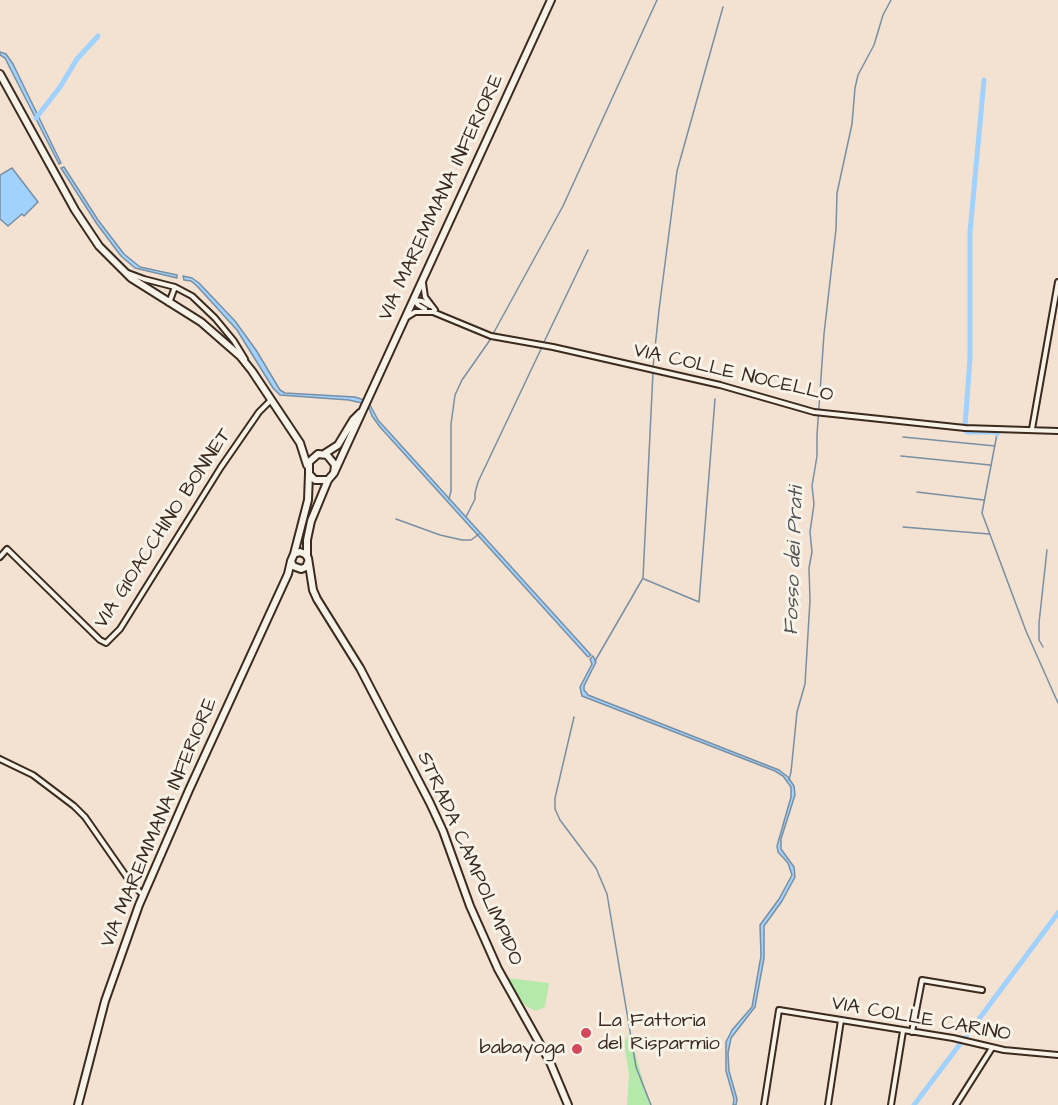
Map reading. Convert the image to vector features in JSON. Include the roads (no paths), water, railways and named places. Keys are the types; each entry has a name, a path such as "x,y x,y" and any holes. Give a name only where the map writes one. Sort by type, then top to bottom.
{"main road":[{"name":"VIA MAREMMANA INFERIORE","path":"334,473 551,0"},
{"path":"0,75 81,221 99,246 119,268 146,289 210,329 240,356 300,443 308,450 333,461 334,473 328,480 315,480 308,470 300,443"},
{"name":"VIA MAREMMANA INFERIORE","path":"321,454 338,446 353,420 362,411"},
{"path":"308,470 311,458 321,454"},
{"name":"VIA MAREMMANA INFERIORE","path":"78,1105 105,1001 123,947 189,790 288,574 308,500 308,470"},
{"name":"STRADA CAMPOLIMPIDO","path":"328,480 311,520 307,540 313,590 322,610 369,684 435,813 470,906 498,969 550,1062 568,1105"},
{"path":"288,574 298,569 303,569 308,559 302,553 293,558 293,566 298,569 308,578 313,590"}],"street":[{"path":"119,268 144,279 175,287 194,298 212,315 234,342 252,371"},
{"path":"405,320 416,312 434,311 424,295 423,279"},
{"path":"1032,429 1058,282"},
{"path":"169,303 175,287"},
{"name":"VIA COLLE NOCELLO","path":"414,300 420,307 498,338 553,347 708,382 814,412 957,427 1058,431"},
{"name":"VIA GIOACCHINO BONNET","path":"0,557 7,549 100,640 106,643 120,629 221,467 259,412 271,400"},
{"path":"0,759 38,778 74,806 131,883 144,895"},
{"path":"912,1032 922,980 982,990"},
{"name":"VIA COLLE CARINO","path":"764,1105 779,1010 953,1038 992,1048 1058,1055"},
{"path":"828,1105 841,1020"},
{"path":"891,1105 903,1031"},
{"path":"956,1105 992,1048"}],"water":[{"path":"0,52 6,54 13,64 61,163 59,164"},
{"path":"64,167 98,220 124,254 140,267 177,275 177,278 135,268 121,256 97,224 61,168"},
{"path":"12,168 38,202 24,216 22,214 8,226 0,219 0,175"},
{"path":"183,276 199,283 235,321 280,390 285,393 355,397 364,400 362,403 280,395 273,388 237,330 197,286 191,281 184,280"},
{"path":"369,403 378,420 591,655 588,657 380,427 372,416"},
{"path":"593,656 596,662 584,686 588,695 779,770 794,786 795,795 781,839 781,849 794,867 795,877 782,901 764,926 764,958 755,1007 731,1038 728,1053 729,1071 737,1099 736,1105 733,1105 734,1099 726,1071 726,1042 732,1030 752,1007 761,956 760,925 779,899 792,875 788,863 778,852 777,846 791,797 791,787 783,776 775,771 582,696 580,687 592,664 590,659"}],"waterway":[{"path":"493,334 563,206 657,0"},
{"name":"Fosso dei Prati","path":"789,780 797,712 805,684 810,600 809,568 812,552 810,532 814,504 812,486 817,456 824,334 836,229 837,193 852,124 858,75 874,45 883,15 891,0"},
{"path":"653,367 677,171 723,7"},
{"path":"36,118 60,87 77,59 98,36"},
{"path":"965,426 970,358 970,232 984,80"},
{"path":"544,342 588,250"},
{"path":"449,499 451,424 455,395 462,380 490,340"},
{"path":"466,517 475,499 478,482 542,347"},
{"path":"595,661 643,578 653,372"},
{"path":"644,579 699,602 715,399"},
{"path":"965,430 967,432 998,432 997,434"},
{"path":"997,434 982,513 1026,631 1058,703"},
{"path":"903,437 995,446"},
{"path":"901,456 990,465"},
{"path":"917,492 984,500"},
{"path":"396,519 440,535 462,540 471,540 479,534"},
{"path":"903,527 989,534"},
{"path":"1043,647 1039,640 1039,623 1047,550"},
{"path":"574,717 555,798 555,809 560,820 596,868 607,894 636,1067 651,1105"},
{"path":"964,1039 1058,913"},
{"path":"914,1105 960,1044"}],"place":[{"name":"La Fattoria del Risparmio","path":"586,1033"},
{"name":"babayoga","path":"577,1049"}]}
